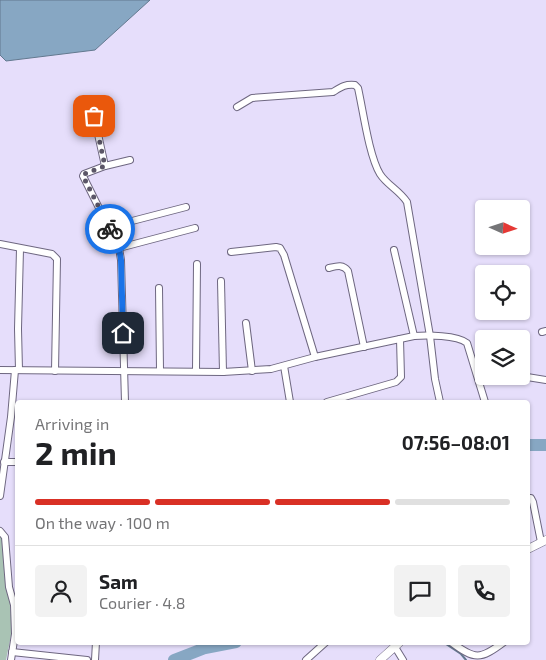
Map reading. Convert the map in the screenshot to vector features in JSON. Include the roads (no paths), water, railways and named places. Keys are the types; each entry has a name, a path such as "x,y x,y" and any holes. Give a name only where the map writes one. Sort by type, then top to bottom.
{"street":[{"path":"237,107 252,98 333,92 343,85 355,85 358,88 373,156 379,172 385,181 402,194 406,202 440,400"},
{"path":"94,116 105,166"},
{"path":"125,400 122,277 119,248 83,176 105,166 130,160"},
{"path":"109,227 186,207"},
{"path":"119,248 194,228"},
{"path":"0,244 52,254 57,261 55,371"},
{"path":"15,400 20,248"},
{"path":"231,252 280,248 284,255 315,357"},
{"path":"394,250 414,336"},
{"path":"196,370 197,264"},
{"path":"329,268 343,266 348,272 364,347"},
{"path":"221,281 223,372"},
{"path":"159,288 160,370"},
{"path":"246,323 252,371"},
{"path":"0,370 252,371 284,366 315,357 414,336 430,336 463,339 467,343 484,400"},
{"path":"334,400 396,382 402,377 400,339"},
{"path":"284,366 290,400"},
{"path":"530,377 546,380"},
{"path":"0,496 15,401"},
{"path":"4,462 15,462"},
{"path":"530,498 533,502 544,541 530,548"},
{"path":"0,531 5,537 14,592 15,618 11,660"},
{"path":"95,660 96,645"},
{"path":"306,660 323,645"},
{"path":"380,660 397,645 403,660"},
{"path":"455,645 470,658 479,660 489,657 501,645"},
{"path":"12,652 87,660"}],"water":[{"path":"0,0 150,0 95,50 6,61 0,55"}],"waterway":[{"path":"530,445 546,445"},
{"path":"174,660 205,648 220,645"},
{"path":"448,645 461,654 466,660"}]}
